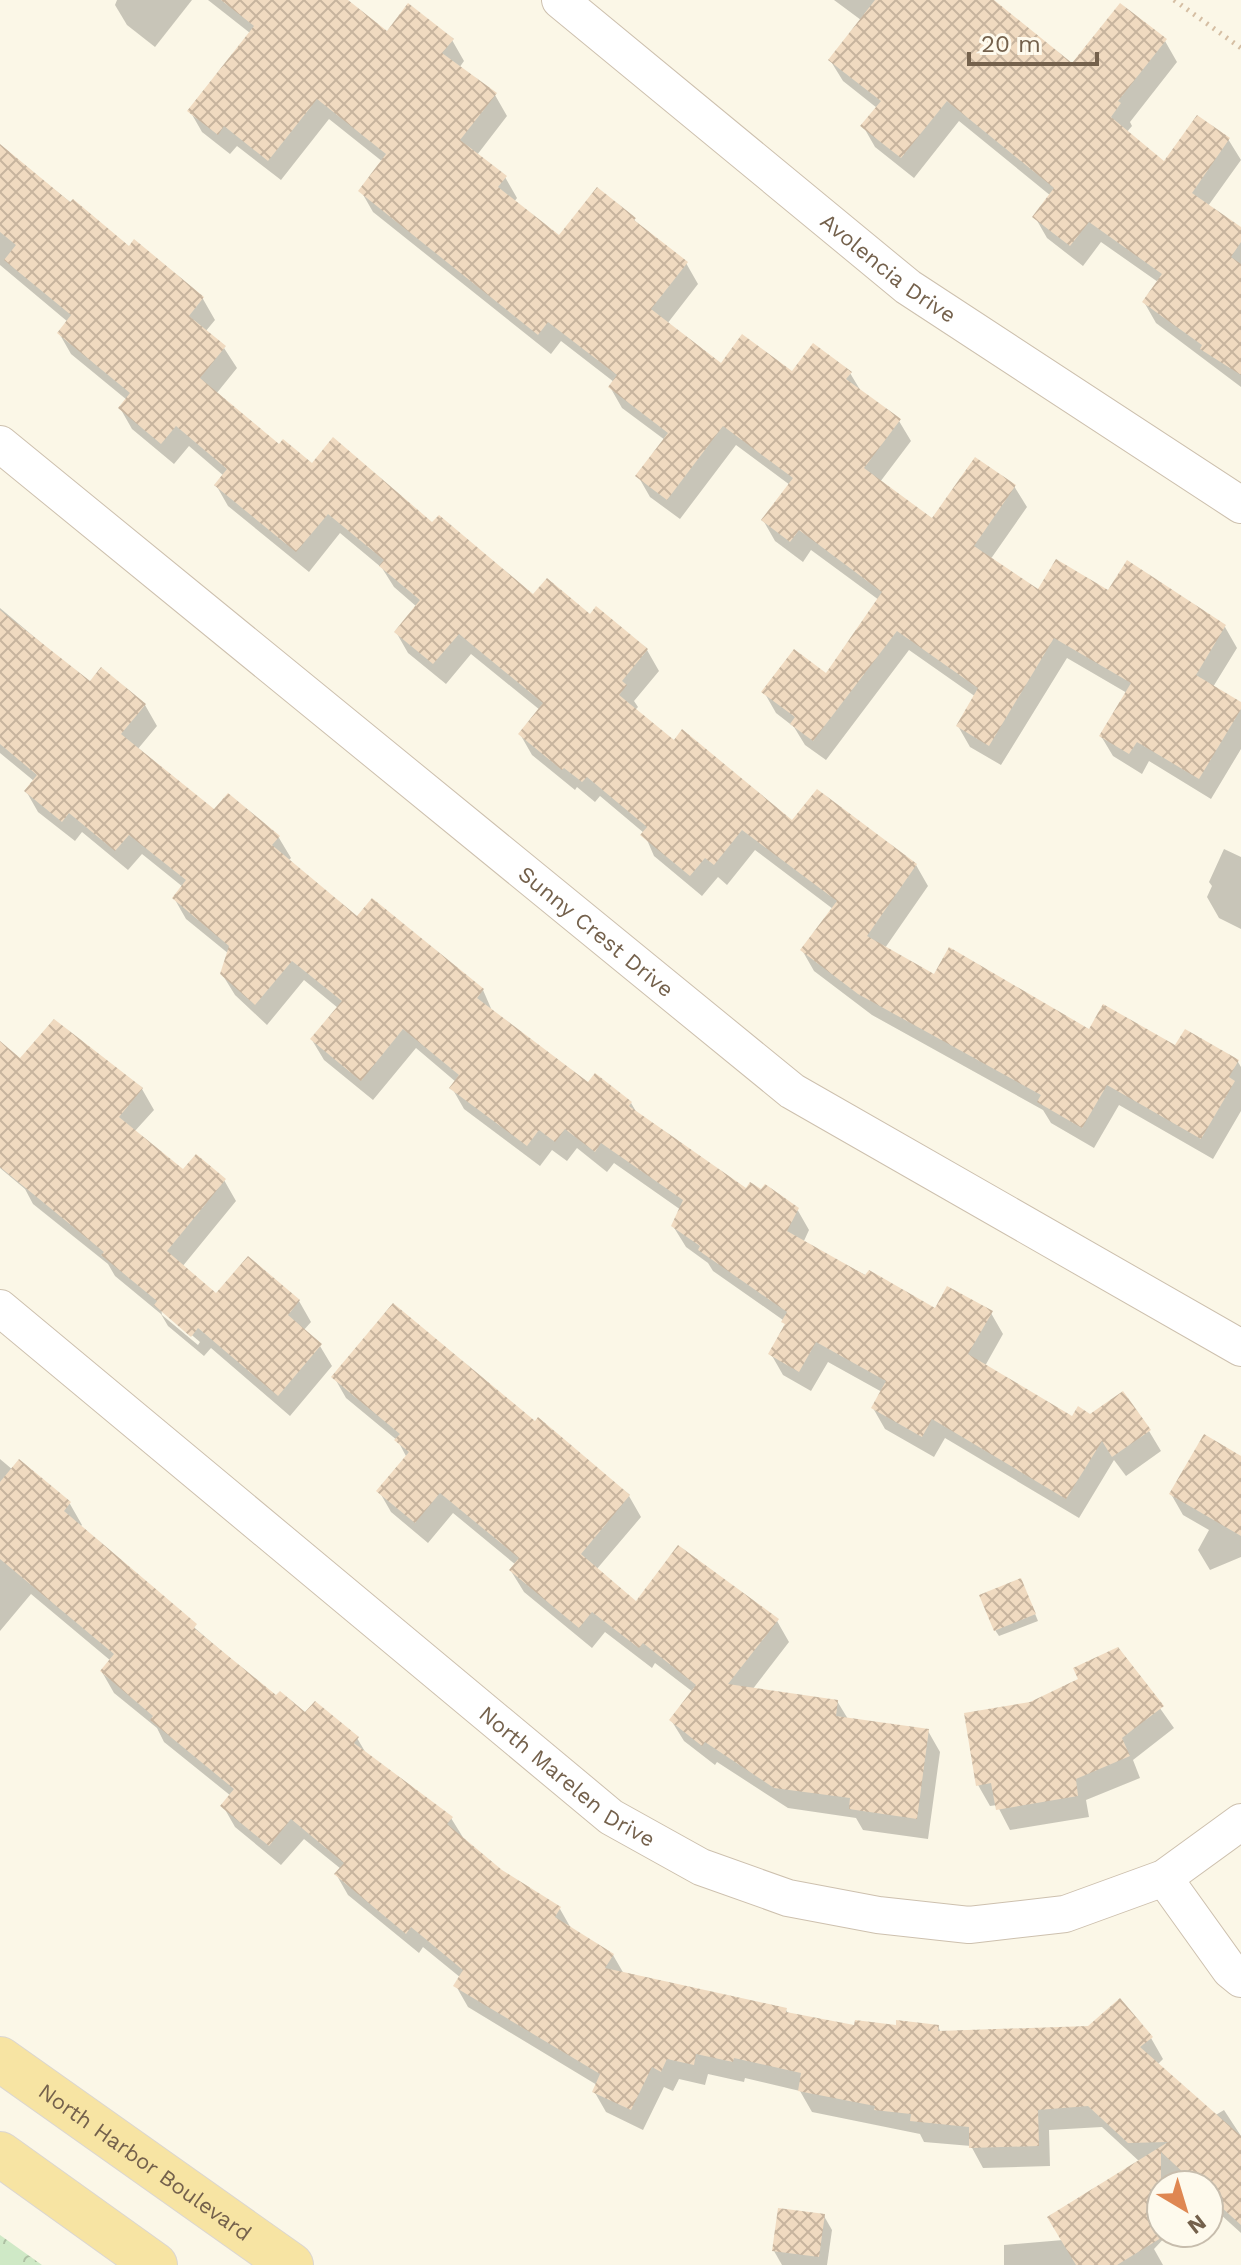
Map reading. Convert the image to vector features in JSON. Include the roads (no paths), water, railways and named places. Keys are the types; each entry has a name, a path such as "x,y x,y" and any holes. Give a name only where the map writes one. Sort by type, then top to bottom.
{"main road":[{"name":"North Harbor Boulevard","path":"0,2059 291,2265"},
{"path":"0,2154 155,2265"}],"street":[{"name":"Avolencia Drive","path":"560,0 908,287 1241,505"},
{"name":"Sunny Crest Drive","path":"0,444 792,1091 1241,1348"},
{"name":"North Marelen Drive","path":"0,1308 611,1817 701,1867 788,1898 878,1915 969,1925 1065,1914 1164,1878 1241,1822"},
{"path":"1164,1878 1230,1970 1241,1979"}]}
